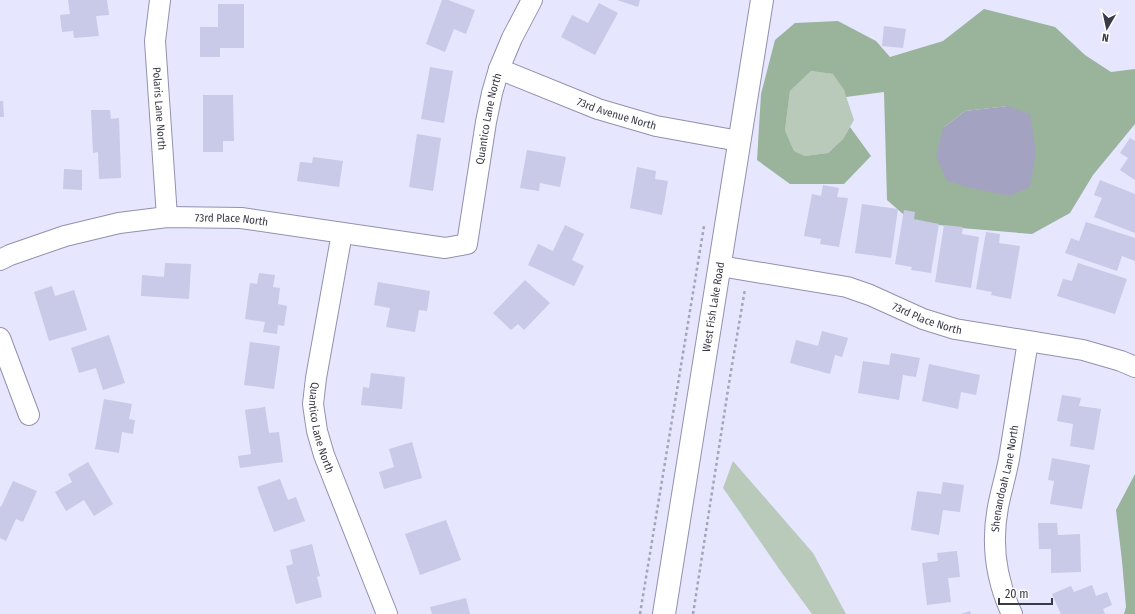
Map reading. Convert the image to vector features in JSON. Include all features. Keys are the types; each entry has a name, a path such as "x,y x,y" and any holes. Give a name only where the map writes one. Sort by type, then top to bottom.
{"street":[{"name":"Polaris Lane North","path":"160,0 155,41 167,217"},
{"name":"Quantico Lane North","path":"467,244 486,122 499,69 512,38 532,0"},
{"name":"West Fish Lake Road","path":"664,614 762,0"},
{"name":"73rd Avenue North","path":"499,69 598,109 656,126 739,141"},
{"name":"73rd Place North","path":"0,260 10,255 65,236 119,223 167,217 241,218 444,248 467,244"},
{"name":"Quantico Lane North","path":"342,233 316,378 313,404 317,431 324,455 387,614"},
{"name":"73rd Place North","path":"720,266 847,287 870,295 923,319 936,323 956,328 1083,350 1115,359 1135,367"},
{"path":"0,338 30,415"},
{"name":"Shenandoah Lane North","path":"1012,614 1004,596 997,572 995,526 1008,461 1028,341"}],"path":[{"path":"640,614 705,220"},
{"path":"693,614 748,270"}],"green space":[{"path":"984,9 1055,27 1085,55 1111,72 1135,69 1135,124 1093,175 1070,213 1032,234 961,228 911,221 887,200 884,92 846,97 844,90 833,74 811,71 790,91 785,130 794,151 805,156 828,153 843,139 850,127 871,156 844,184 790,184 757,160 761,94 775,40 795,23 838,21 876,41 890,57 943,41","holes":["1008,106 943,128 965,111"]},
{"path":"811,71 834,74 844,90 854,120 843,139 828,153 805,156 794,151 785,130 790,91"},
{"path":"733,461 813,553 846,614 812,614 723,488"},
{"path":"1135,474 1135,614 1124,614 1126,607 1116,510"}],"water":[{"path":"1008,106 1030,114 1036,152 1030,187 1010,196 971,188 947,181 936,156 943,128 965,111"}],"building":[{"path":"68,0 107,0 109,15 96,16 99,36 74,38 73,31 62,32 60,15 70,14"},
{"path":"442,0 448,0 475,10 466,34 454,29 445,52 426,44"},
{"path":"617,0 640,0 638,7"},
{"path":"599,3 618,13 595,55 561,37 572,15 588,23"},
{"path":"218,4 244,4 244,48 220,48 220,57 200,57 200,27 218,27"},
{"path":"884,26 906,29 903,48 882,46"},
{"path":"430,67 453,71 444,123 421,119"},
{"path":"203,95 233,95 234,141 223,141 223,152 203,152"},
{"path":"0,101 3,101 4,117 0,117"},
{"path":"91,110 110,110 111,119 119,118 121,178 99,179 98,152 93,153"},
{"path":"417,134 441,138 433,191 409,187"},
{"path":"1130,138 1135,141 1135,180 1120,170 1128,158 1120,153"},
{"path":"527,150 566,157 560,187 540,183 539,191 520,188"},
{"path":"313,157 343,161 339,187 297,181 300,162 312,163"},
{"path":"637,167 656,171 655,179 668,181 662,215 630,208"},
{"path":"64,169 82,170 82,190 63,189"},
{"path":"1100,180 1135,194 1135,233 1094,217 1102,198 1094,195"},
{"path":"823,185 839,188 837,197 848,198 839,247 820,244 821,239 804,236 812,194 821,196"},
{"path":"862,204 898,209 891,258 855,253"},
{"path":"904,210 915,212 914,219 939,224 931,273 911,270 912,267 895,264"},
{"path":"1086,222 1135,238 1135,261 1122,256 1117,271 1065,253 1071,238 1079,241"},
{"path":"565,225 584,234 572,260 584,266 574,286 528,265 538,244 553,251"},
{"path":"944,225 963,227 962,234 979,237 971,288 935,282"},
{"path":"986,232 1000,234 999,243 1020,246 1011,299 991,295 992,292 976,289"},
{"path":"165,263 191,264 189,299 141,296 142,275 164,277"},
{"path":"1078,263 1127,279 1115,314 1057,296 1063,279 1072,281"},
{"path":"259,273 275,275 273,287 280,288 278,304 287,306 284,326 278,325 277,334 263,332 265,322 245,319 250,283 257,284"},
{"path":"525,280 550,303 524,330 518,324 511,330 493,313"},
{"path":"378,282 430,291 427,311 419,310 415,332 386,327 390,308 374,305"},
{"path":"52,286 55,296 74,290 87,330 49,341 34,292"},
{"path":"822,331 848,338 842,357 835,355 830,374 790,363 796,340 818,346"},
{"path":"109,335 125,383 103,390 96,368 79,373 71,348"},
{"path":"250,342 280,346 274,389 244,385"},
{"path":"891,353 920,358 916,377 903,375 899,400 858,393 863,361 889,365"},
{"path":"929,364 980,375 976,395 961,392 958,409 922,401"},
{"path":"371,373 405,377 402,409 361,405 363,387 369,388"},
{"path":"1062,395 1081,398 1079,406 1101,409 1094,450 1070,446 1073,424 1057,421"},
{"path":"104,399 132,404 129,419 135,420 133,434 122,432 119,453 95,449"},
{"path":"265,407 269,433 279,432 283,462 240,468 238,456 251,454 245,410"},
{"path":"412,442 422,478 384,489 379,472 394,467 389,449"},
{"path":"1052,458 1090,465 1082,509 1050,504 1054,481 1048,480"},
{"path":"88,462 113,504 94,516 84,500 66,511 55,492 72,482 68,474"},
{"path":"280,479 288,500 296,497 305,521 274,532 257,487"},
{"path":"13,481 37,491 23,522 16,519 6,541 0,538 0,506 1,507"},
{"path":"943,482 964,485 960,512 943,510 939,535 911,530 917,491 941,494"},
{"path":"446,520 461,560 420,575 405,534"},
{"path":"1038,523 1057,523 1058,535 1080,534 1081,572 1051,573 1051,549 1039,549"},
{"path":"312,544 320,576 317,577 322,597 296,604 286,566 293,564 290,550"},
{"path":"957,551 960,577 948,578 951,602 927,605 922,563 938,561 937,553"},
{"path":"1092,585 1096,596 1107,592 1112,605 1103,609 1105,614 1061,614 1052,594 1071,586 1074,592"},
{"path":"466,598 470,614 432,614 430,607"},
{"path":"970,611 971,614 961,614"}]}
